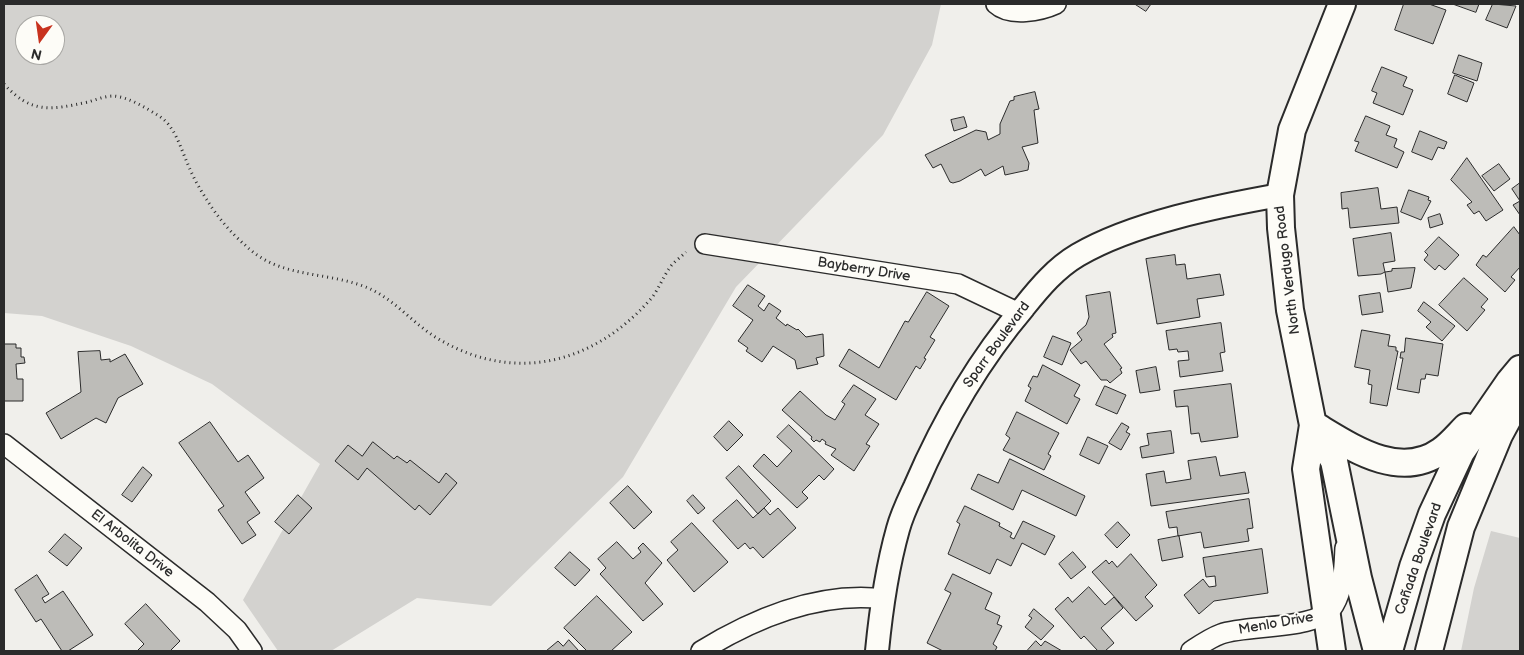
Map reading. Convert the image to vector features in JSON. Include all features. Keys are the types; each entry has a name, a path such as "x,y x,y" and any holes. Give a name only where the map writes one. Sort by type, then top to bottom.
{"main road":[{"name":"North Verdugo Road","path":"1342,4 1292,130 1280,195 1281,228 1290,310 1313,425 1334,461 1358,578 1377,651"},
{"path":"1313,425 1366,455 1393,462 1420,461 1442,450 1517,382"},
{"path":"1429,651 1461,526 1499,436 1517,382"},
{"name":"Cañada Boulevard","path":"1389,651 1413,567 1432,514 1461,452 1517,382"},
{"name":"North Verdugo Road","path":"1313,425 1306,469 1332,651"}],"street":[{"path":"996,4 999,7 1020,12 1056,4"},
{"name":"Sparr Boulevard","path":"876,651 898,527 926,462 959,398 996,341 1019,313 1063,266 1100,244 1127,233 1181,217 1280,195"},
{"name":"Bayberry Drive","path":"705,244 958,284 1019,313"},
{"name":"El Arbolita Drive","path":"4,444 207,602 237,630 252,651"},
{"name":"Menlo Drive","path":"1191,651 1222,634 1307,622 1326,615 1334,604 1343,576 1346,519"},
{"path":"701,651 728,635 789,610 837,598 860,596 884,599"}],"path":[{"path":"4,84 17,99 32,106 66,107 112,96 133,101 162,118 180,142 186,162 208,202 243,244 256,256 277,267 363,286 388,298 441,341 496,363 529,363 566,357 598,345 623,327 650,301 672,265 687,251 705,244"}],"shaded area":[{"path":"4,4 941,4 932,45 883,135 736,287 623,477 491,606 417,598 331,651 278,651 243,600 320,464 212,384 131,346 42,316 4,313"},
{"path":"1491,531 1520,538 1520,651 1461,651 1474,588"}],"building":[{"path":"1135,4 1151,4 1146,11"},
{"path":"1404,4 1429,4 1446,10 1433,44 1395,30"},
{"path":"1453,4 1479,4 1476,12"},
{"path":"1493,4 1516,6 1507,28 1486,20"},
{"path":"1459,55 1482,63 1477,81 1453,73"},
{"path":"1382,67 1407,77 1403,86 1413,90 1403,115 1373,103 1377,93 1372,91"},
{"path":"1455,75 1474,83 1467,102 1448,94"},
{"path":"1035,92 1039,109 1034,110 1038,143 1022,147 1029,163 1028,170 1005,175 1003,166 985,176 981,169 953,183 950,182 941,164 933,168 925,155 976,130 986,132 988,140 1000,134 1000,124 1010,101 1014,100 1014,97"},
{"path":"1366,116 1390,126 1386,135 1397,139 1394,147 1404,152 1397,168 1355,151 1359,142 1355,141"},
{"path":"964,117 967,127 954,131 951,120"},
{"path":"1420,131 1447,142 1444,149 1438,147 1432,160 1412,152"},
{"path":"1467,158 1503,210 1486,221 1479,211 1474,214 1467,205 1472,202 1451,180"},
{"path":"1499,164 1510,179 1494,191 1482,176"},
{"path":"1520,183 1520,201 1512,189"},
{"path":"1378,188 1381,209 1397,207 1399,223 1350,228 1348,208 1342,209 1341,193"},
{"path":"1409,190 1429,197 1428,200 1431,201 1421,220 1401,212"},
{"path":"1520,201 1520,215 1513,205"},
{"path":"1440,214 1443,224 1430,228 1428,218"},
{"path":"1514,227 1520,235 1520,267 1511,277 1515,280 1505,292 1476,265 1483,255 1486,257"},
{"path":"1391,233 1395,261 1383,263 1385,272 1381,274 1358,276 1353,239"},
{"path":"1439,237 1459,255 1445,270 1439,265 1435,270 1424,260 1428,255 1425,252"},
{"path":"1175,255 1176,265 1185,264 1187,279 1220,274 1224,295 1197,299 1200,317 1157,324 1146,259"},
{"path":"1415,268 1411,288 1388,292 1385,272 1392,271 1392,269"},
{"path":"1464,278 1488,299 1481,307 1485,310 1467,331 1439,305"},
{"path":"748,285 765,296 758,306 764,311 769,303 781,311 776,318 786,326 787,324 798,329 806,337 823,334 824,356 816,358 818,364 797,369 795,360 773,346 762,362 746,351 748,348 738,341 753,320 733,306"},
{"path":"927,292 949,306 930,337 935,340 924,358 926,359 920,369 916,366 896,400 839,366 849,349 879,368 905,321 908,322"},
{"path":"1110,292 1116,333 1112,334 1113,337 1104,344 1122,368 1120,369 1122,373 1110,383 1107,380 1101,380 1086,361 1081,364 1070,350 1082,340 1077,333 1086,325 1089,317 1086,296"},
{"path":"1380,293 1383,312 1362,315 1359,296"},
{"path":"1424,302 1455,326 1442,341 1426,327 1431,322 1418,311"},
{"path":"1221,323 1225,352 1220,353 1223,371 1180,377 1178,361 1189,360 1188,351 1178,352 1177,349 1169,350 1166,331"},
{"path":"1362,330 1390,335 1388,346 1396,347 1396,351 1398,351 1387,406 1370,403 1372,385 1368,384 1370,370 1355,367"},
{"path":"1053,336 1071,343 1062,365 1044,357"},
{"path":"1406,338 1443,344 1438,376 1426,374 1425,379 1421,379 1419,393 1397,389 1403,358 1400,358 1401,352 1404,352"},
{"path":"4,344 16,344 16,348 21,348 21,357 24,357 25,363 16,364 17,379 23,379 23,401 4,401"},
{"path":"100,351 101,360 110,359 110,362 125,354 143,384 118,398 106,423 96,418 61,439 46,413 81,392 78,352"},
{"path":"1043,365 1080,385 1074,396 1080,399 1067,424 1025,401 1031,388 1028,386 1033,376 1037,377"},
{"path":"1156,367 1160,390 1140,393 1136,371"},
{"path":"1231,384 1238,437 1201,442 1199,433 1191,434 1188,406 1176,407 1174,391"},
{"path":"854,385 876,399 865,415 879,424 866,444 870,446 854,471 831,455 836,449 825,444 826,442 822,439 820,442 816,440 814,442 811,439 812,437 782,410 800,391 826,415 835,420 845,404 842,402"},
{"path":"1105,386 1126,395 1117,414 1096,405"},
{"path":"1017,412 1059,433 1048,454 1051,456 1044,470 1003,450 1010,438 1006,435"},
{"path":"729,421 743,435 727,451 714,437"},
{"path":"210,422 238,462 248,455 264,478 245,492 260,513 247,522 256,535 242,544 218,510 224,506 179,443"},
{"path":"1122,423 1129,427 1126,432 1130,434 1121,450 1109,443"},
{"path":"789,425 834,469 824,480 819,475 802,492 808,498 797,508 753,466 764,454 777,467 792,451 777,437"},
{"path":"1171,431 1174,453 1142,458 1140,447 1149,445 1147,434"},
{"path":"1088,437 1108,446 1099,464 1080,455"},
{"path":"373,442 394,459 397,456 407,463 410,460 439,483 446,473 457,483 430,515 419,505 415,510 367,468 358,480 335,461 348,445 362,456"},
{"path":"1216,457 1220,476 1245,472 1249,493 1151,506 1146,474 1164,471 1166,483 1191,479 1188,461"},
{"path":"1010,459 1085,496 1076,516 1022,490 1013,510 971,489 978,474 998,483"},
{"path":"739,466 771,501 758,514 726,478"},
{"path":"143,467 152,475 132,502 122,495"},
{"path":"628,486 652,512 634,529 610,503"},
{"path":"298,495 312,508 289,534 275,522"},
{"path":"693,495 705,508 698,514 687,501"},
{"path":"1249,499 1253,528 1247,529 1249,541 1204,548 1201,532 1178,536 1177,527 1169,528 1166,512"},
{"path":"737,500 753,518 764,508 770,515 778,508 796,528 763,558 753,547 750,549 745,543 738,549 713,521"},
{"path":"965,506 1000,523 999,526 1012,533 1010,537 1014,539 1023,521 1055,536 1045,555 1022,543 1011,566 997,559 990,574 948,554 960,524 957,522"},
{"path":"1118,522 1130,535 1117,548 1105,535"},
{"path":"692,523 728,562 694,592 667,560 678,550 671,542"},
{"path":"65,534 82,548 67,566 49,552"},
{"path":"1179,536 1183,557 1162,561 1158,540"},
{"path":"617,542 633,559 641,552 638,548 643,543 662,563 645,583 663,604 643,621 600,574 606,568 598,559"},
{"path":"1262,549 1268,593 1214,601 1199,614 1184,595 1203,579 1209,587 1216,586 1215,576 1206,577 1203,558"},
{"path":"570,552 590,570 575,586 555,568"},
{"path":"1073,552 1086,567 1071,579 1059,564"},
{"path":"1131,554 1157,585 1145,597 1153,606 1136,621 1092,572 1106,560 1109,564 1112,561 1117,567"},
{"path":"953,574 992,593 985,609 1000,616 997,624 1002,626 993,644 997,647 995,651 943,651 927,643 951,593 945,590"},
{"path":"37,575 49,594 42,598 45,603 63,591 93,635 68,651 62,651 41,619 36,622 15,590"},
{"path":"1089,587 1105,605 1114,597 1123,608 1101,628 1114,643 1105,651 1098,651 1084,636 1081,639 1055,609 1068,597 1072,602"},
{"path":"597,596 632,632 611,651 587,651 564,628"},
{"path":"146,604 180,641 170,651 137,651 144,644 125,624"},
{"path":"1034,609 1054,626 1041,640 1025,627 1032,618 1029,616"},
{"path":"569,640 579,651 546,651 558,641 563,646"},
{"path":"1036,641 1041,646 1045,641 1062,651 1027,651"}]}
